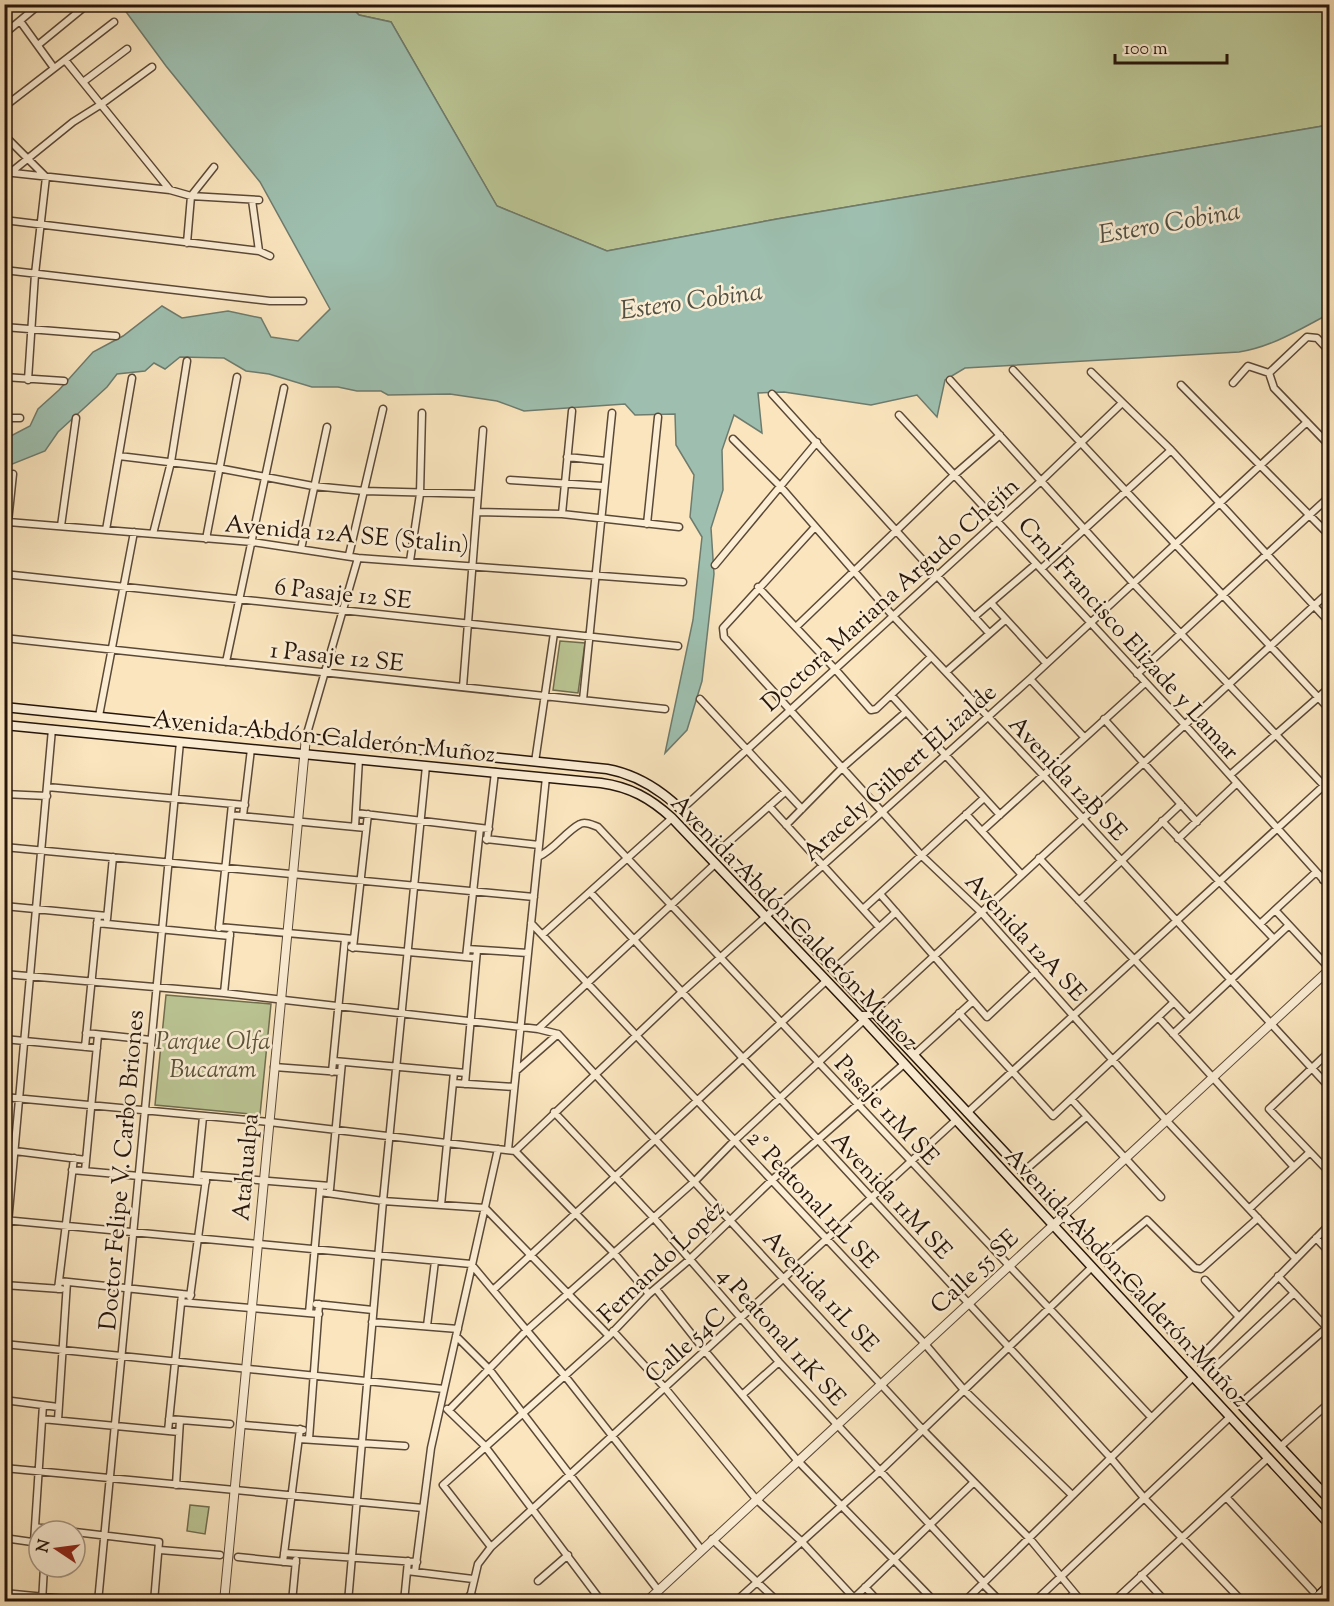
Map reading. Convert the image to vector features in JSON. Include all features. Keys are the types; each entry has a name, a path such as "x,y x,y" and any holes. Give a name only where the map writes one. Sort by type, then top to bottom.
{"main road":[{"name":"Avenida Abdón Calderón Muñoz","path":"4,707 536,762 627,774 654,786 682,809 722,849 1329,1500"},
{"name":"Avenida Abdón Calderón Muñoz","path":"4,725 546,777 628,789 654,802 716,864 904,1064 1329,1525"},
{"path":"1312,1602 1329,1585"},
{"path":"1326,1602 1329,1598"}],"street":[{"path":"4,34 40,4"},
{"path":"38,45 88,4"},
{"path":"20,21 54,68"},
{"path":"4,107 114,22"},
{"path":"83,82 127,49"},
{"path":"65,60 170,190"},
{"path":"7,172 27,160 73,122 152,67"},
{"path":"4,135 46,177"},
{"path":"187,243 191,196 214,167"},
{"path":"7,172 170,190 191,196 255,200 259,251"},
{"path":"28,380 35,274 46,177"},
{"path":"4,219 259,251 270,256"},
{"path":"4,270 270,301 303,301"},
{"path":"4,327 116,336"},
{"path":"1269,373 1307,337 1317,338 1329,352"},
{"path":"153,534 171,462 187,361"},
{"path":"1233,383 1248,366 1269,373"},
{"path":"1013,370 1224,594 1329,710"},
{"path":"1091,372 1121,404 1171,450 1329,623"},
{"path":"1269,373 1274,388 1329,446"},
{"path":"4,377 64,381"},
{"path":"206,539 237,377"},
{"path":"106,530 132,378"},
{"path":"950,380 1133,583 1329,792"},
{"path":"1181,385 1262,465 1329,536"},
{"path":"226,662 284,388"},
{"path":"772,394 989,633"},
{"name":"Doctora Mariana Argudo Chejín","path":"682,809 1041,481 1121,404"},
{"path":"349,555 383,409"},
{"path":"562,514 572,411"},
{"path":"410,561 420,494 422,413"},
{"path":"583,700 612,413"},
{"name":"Crnl Francisco Elizade y Lamar","path":"899,415 1185,725 1329,887"},
{"path":"647,524 658,417"},
{"path":"4,418 20,418"},
{"path":"61,526 76,418"},
{"name":"Aracely Gilbert ELizalde","path":"512,1150 720,957 883,813 943,755 988,717 1308,422"},
{"path":"301,549 327,427"},
{"path":"463,687 483,430"},
{"path":"796,627 953,476 1000,435"},
{"name":"Avenida 12B SE","path":"733,439 779,485 930,657 1083,818 1329,1088"},
{"path":"715,565 779,485 817,442"},
{"path":"974,617 1085,530 1171,450"},
{"path":"119,456 218,468 313,486 420,494 478,494"},
{"path":"567,458 606,461"},
{"path":"4,560 13,474"},
{"path":"510,480 603,486"},
{"path":"1137,674 1329,496"},
{"path":"477,512 562,514 679,527"},
{"name":"Avenida 12A SE (Stalin)","path":"7,527 61,526 252,542 358,558 472,564 683,582"},
{"path":"815,527 758,588 836,669 871,710 876,709 930,657"},
{"path":"99,716 134,532"},
{"path":"306,737 358,558"},
{"name":"6 Pasaje 12 SE","path":"4,574 678,646"},
{"name":"Avenida 12A SE","path":"758,588 723,628 722,634 792,709 922,856 981,912 1166,1120 1296,1258"},
{"path":"449,1410 526,1331 696,1180 734,1140 818,1062 860,1017 873,1012 1039,858 1145,764 1329,591"},
{"path":"992,604 1046,663"},
{"path":"946,672 1005,620"},
{"path":"536,762 554,633"},
{"name":"1 Pasaje 12 SE","path":"4,638 665,709"},
{"path":"1029,679 1084,737"},
{"path":"982,831 1145,683"},
{"path":"1230,775 1329,687"},
{"path":"891,695 943,755 1000,815"},
{"path":"700,699 802,809"},
{"path":"786,825 843,767 906,712"},
{"path":"1104,719 1197,822"},
{"path":"4,1268 52,729"},
{"name":"Atahualpa","path":"224,1602 265,1179 291,876 306,737"},
{"name":"Doctor Felipe V. Carbo Briones","path":"97,1602 180,742"},
{"path":"243,816 251,749"},
{"path":"355,827 359,759"},
{"path":"348,1602 389,1136 426,766"},
{"path":"487,840 495,772"},
{"path":"512,1150 514,1087 546,777"},
{"path":"967,1113 1011,1070 1220,882 1329,780"},
{"path":"1178,839 1237,783"},
{"path":"47,787 244,805"},
{"path":"722,849 784,792"},
{"path":"4,794 46,796"},
{"path":"863,909 984,798"},
{"path":"218,935 232,804"},
{"path":"1079,901 1181,804"},
{"path":"769,806 879,927"},
{"path":"356,813 489,829"},
{"path":"353,948 368,814"},
{"path":"966,814 1022,875"},
{"path":"231,815 366,828"},
{"path":"543,934 672,818"},
{"path":"1162,821 1274,939"},
{"name":"Pasaje 11M SE","path":"538,857 550,851 579,824 587,823 598,827 1150,1417"},
{"path":"466,957 480,828"},
{"path":"479,839 539,845"},
{"path":"4,847 291,876 534,897"},
{"path":"106,924 113,857"},
{"path":"1039,858 1188,1017"},
{"path":"538,1029 716,864"},
{"path":"1260,924 1316,872"},
{"path":"1323,880 1329,873"},
{"name":"Avenida 11M SE","path":"590,892 1242,1602"},
{"path":"880,894 987,1017 1035,972"},
{"path":"4,906 107,916"},
{"path":"1276,911 1329,969"},
{"path":"834,969 896,912"},
{"path":"85,1047 98,916"},
{"name":"2° Peatonal 11L SE","path":"531,922 925,1344 964,1390 1072,1495"},
{"path":"97,923 218,935 230,932 354,939"},
{"path":"1173,1034 1188,1017 1289,925"},
{"path":"219,927 230,932"},
{"path":"224,993 230,932"},
{"path":"333,1072 345,939"},
{"path":"345,947 476,958"},
{"path":"466,949 528,953"},
{"path":"465,1084 477,950"},
{"name":"Calle 55 SE","path":"646,1602 1329,969"},
{"path":"4,974 224,993 538,1029 558,1034"},
{"path":"493,1290 654,1137 826,981"},
{"path":"914,1055 973,1001"},
{"path":"959,1013 1053,1116 1174,1002"},
{"path":"1158,1017 1293,1166"},
{"path":"86,1034 151,1040"},
{"path":"516,1071 558,1034"},
{"name":"Avenida 11L SE","path":"558,1034 594,1076 696,1180 783,1279 883,1384 923,1430 1030,1539 1082,1602"},
{"path":"85,1171 98,1035"},
{"path":"4,1039 96,1048"},
{"path":"1329,1051 1269,1109 1329,1173"},
{"path":"333,1061 466,1073"},
{"path":"330,1189 342,1062"},
{"name":"Fernando Lopéz","path":"491,1547 443,1485 484,1445 565,1376 772,1180 904,1064"},
{"path":"274,1066 341,1072"},
{"path":"441,1205 454,1072"},
{"path":"453,1083 514,1087"},
{"path":"4,1097 269,1122 512,1150 613,1252 649,1294"},
{"path":"1071,1099 1161,1197"},
{"name":"4 Peatonal 11K SE","path":"554,1112 653,1217 779,1362 1001,1602"},
{"path":"197,1178 203,1117"},
{"path":"1023,1172 1086,1117"},
{"name":"Calle 54C","path":"469,1598 478,1564 491,1547 956,1120"},
{"path":"416,1572 423,1508 444,1389 498,1149"},
{"path":"15,1151 86,1160"},
{"path":"1250,1208 1310,1152"},
{"path":"58,1289 74,1158"},
{"path":"4,1164 13,1165"},
{"path":"72,1170 138,1176 265,1179 330,1189 383,1201 484,1208 665,1388 756,1498 802,1542 852,1600 973,1483"},
{"path":"189,1302 206,1179"},
{"path":"309,1312 320,1189"},
{"path":"1103,1257 1144,1221 1150,1221 1195,1268 1201,1269 1258,1218"},
{"path":"7,1221 471,1264 565,1376 701,1549"},
{"path":"1198,1359 1329,1224"},
{"path":"1316,1238 1329,1252"},
{"path":"427,1326 435,1261"},
{"path":"735,1602 880,1471 1092,1268"},
{"path":"1240,1404 1329,1327 1278,1276"},
{"path":"1204,1280 1239,1317"},
{"path":"59,1281 67,1286"},
{"path":"4,1285 58,1289 67,1286 128,1288 190,1295"},
{"path":"58,1420 67,1286"},
{"path":"656,1289 797,1460 935,1602"},
{"path":"1210,1372 1294,1293"},
{"path":"168,1431 182,1294"},
{"path":"181,1302 319,1314"},
{"path":"310,1304 373,1310"},
{"path":"309,1439 319,1304"},
{"path":"372,1322 427,1326 457,1332 489,1370 658,1590"},
{"path":"4,1344 444,1389"},
{"path":"742,1395 779,1362"},
{"path":"964,1602 1030,1539 1109,1456 1193,1377"},
{"path":"4,1400 58,1407"},
{"path":"1280,1447 1329,1404"},
{"path":"36,1519 43,1405"},
{"path":"441,1406 449,1410 484,1445 602,1602"},
{"path":"1034,1602 1230,1417"},
{"path":"42,1419 179,1432"},
{"path":"169,1419 230,1424"},
{"path":"176,1485 180,1420"},
{"path":"245,1425 310,1430"},
{"path":"283,1562 300,1429"},
{"path":"299,1439 405,1446"},
{"path":"1113,1602 1268,1458"},
{"path":"4,1468 423,1508"},
{"path":"1226,1497 1313,1591"},
{"path":"87,1534 158,1542 160,1550 154,1602"},
{"path":"4,1538 27,1541"},
{"path":"712,1539 778,1602"},
{"path":"160,1550 220,1555"},
{"path":"284,1553 417,1562"},
{"path":"292,1602 297,1553"},
{"path":"538,1581 568,1555"},
{"path":"238,1557 296,1563"},
{"path":"404,1602 408,1561"},
{"path":"407,1571 473,1579"},
{"path":"1141,1575 1166,1602"},
{"path":"42,1599 43,1579"},
{"path":"865,1587 879,1602"},
{"path":"4,1593 42,1599 97,1602"},
{"path":"1066,1602 1074,1593"},
{"path":"469,1598 482,1602"}],"green space":[{"path":"349,5 1329,5 1329,125 777,219 607,251 497,206 391,22 359,15"},
{"path":"560,641 585,643 578,693 553,690"},
{"name":"Parque Olfa Bucaram","path":"166,995 271,1004 260,1115 155,1105"},
{"path":"190,1505 209,1507 205,1534 187,1531"}],"water":[{"name":"Estero Cobina","path":"121,5 349,5 359,15 391,22 497,206 607,251 777,219 1329,125 1329,314 1274,342 1239,352 965,368 945,380 937,417 917,395 871,405 784,392 758,393 762,433 734,415 722,450 723,490 711,528 714,574 702,681 687,730 665,753 693,620 702,537 690,517 694,475 676,445 675,414 635,415 625,404 524,411 497,401 450,394 388,395 381,391 312,387 269,374 246,371 224,358 180,357 165,369 154,363 145,371 117,374 107,387 58,432 45,451 5,467 5,439 30,426 38,409 59,390 93,352 123,336 162,306 182,318 228,311 261,318 271,337 298,341 330,309 260,182 166,66"}]}
